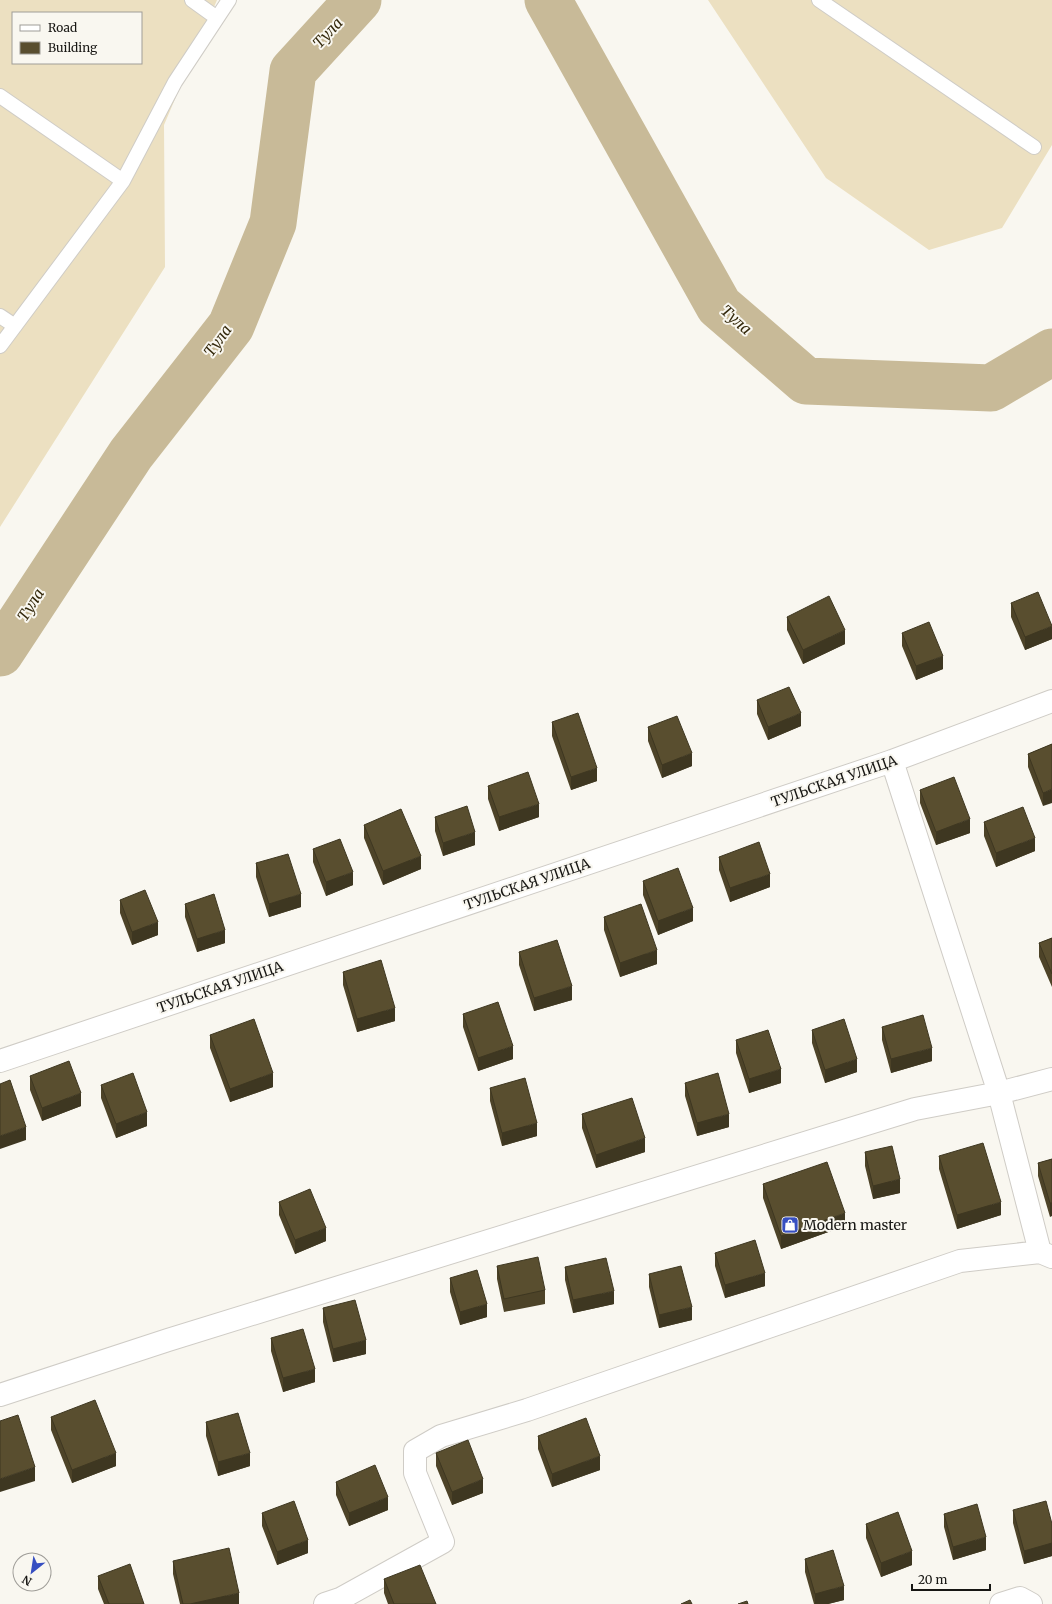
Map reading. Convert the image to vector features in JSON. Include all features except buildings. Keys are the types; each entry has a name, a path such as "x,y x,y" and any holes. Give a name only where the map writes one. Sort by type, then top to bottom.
{"street":[{"name":"ТУЛЬСКАЯ УЛИЦА","path":"0,1061 892,761 1052,701"},
{"path":"325,1604 340,1599 443,1542 415,1473 416,1451 441,1436 527,1410 960,1261 1046,1254 999,1093 892,761"},
{"path":"0,1395 175,1337 915,1109 999,1093 1052,1079"},
{"path":"1001,1604 1020,1598 1031,1604"}],"lane":[{"path":"192,0 217,18"},
{"path":"0,346 123,181 175,82 229,0"},
{"path":"819,0 1034,147"},
{"path":"0,96 123,181"},
{"path":"0,316 15,326"}],"shaded area":[{"path":"0,0 217,0 164,125 165,267 0,527"},
{"path":"708,0 1052,0 1052,145 1002,228 929,250 826,178"}],"waterway":[{"name":"Тула","path":"0,653 131,454 231,326 273,223 293,71 358,0"},
{"name":"Тула","path":"548,0 719,306 806,381 991,388 1052,352"}],"place":[{"name":"Modern master","path":"790,1225"}]}
